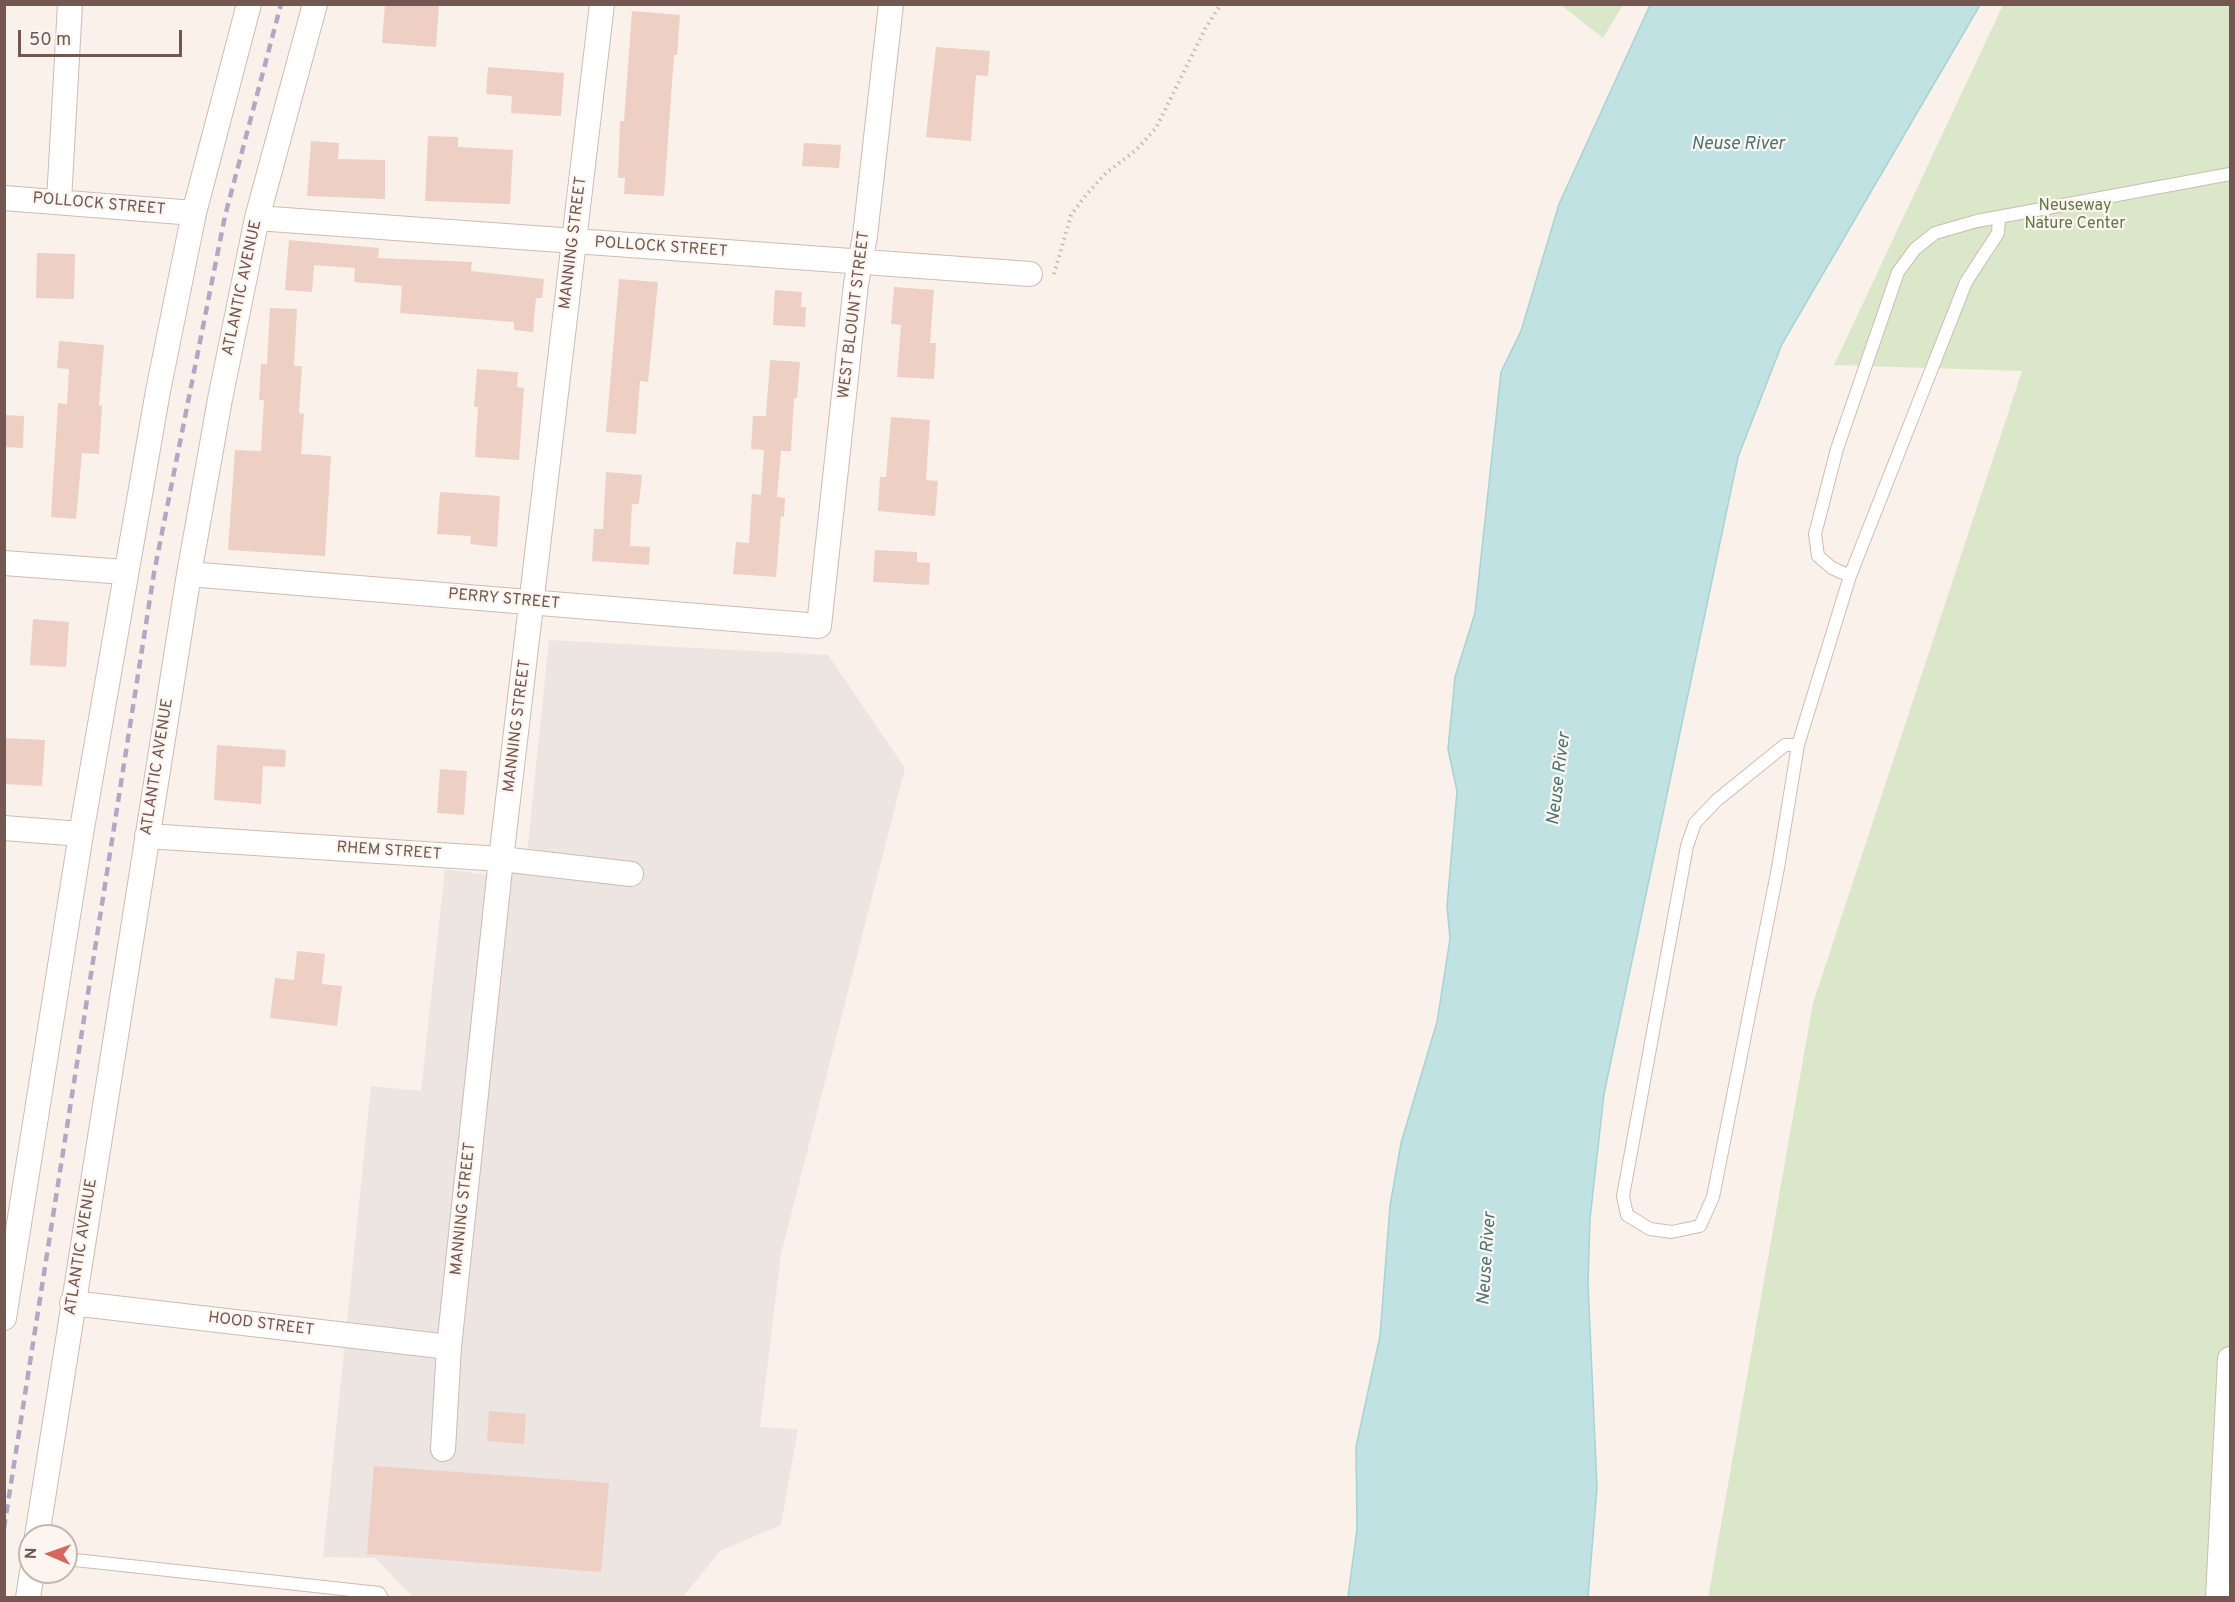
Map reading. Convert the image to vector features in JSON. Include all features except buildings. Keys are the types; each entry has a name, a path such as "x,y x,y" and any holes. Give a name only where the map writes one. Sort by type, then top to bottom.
{"street":[{"path":"59,201 70,4"},
{"path":"4,1318 81,834 158,391 194,213 249,4"},
{"name":"ATLANTIC AVENUE","path":"39,1524 189,574 220,399 257,218 315,4"},
{"name":"MANNING STREET","path":"443,1449 449,1347 501,859 602,4"},
{"name":"WEST BLOUNT STREET","path":"819,626 856,284 861,261 891,4"},
{"name":"POLLOCK STREET","path":"4,198 194,213"},
{"name":"POLLOCK STREET","path":"257,218 1030,274"},
{"path":"4,563 125,572"},
{"name":"PERRY STREET","path":"189,574 819,626"},
{"path":"4,828 81,834"},
{"name":"RHEM STREET","path":"147,836 501,859 631,874"},
{"name":"HOOD STREET","path":"72,1303 449,1347"},
{"path":"2218,1598 2230,1359"}],"lane":[{"path":"1850,576 1832,568 1818,556 1815,534 1837,448 1898,272 1915,249 1935,233 1999,217 2230,174"},
{"path":"1798,745 1785,745 1717,800 1695,823 1687,846 1623,1196 1627,1215 1650,1228 1672,1232 1700,1226 1713,1197 1778,867 1798,745 1850,576 1966,282 1998,233 1999,217"},
{"path":"78,1560 379,1593 382,1598"}],"path":[{"path":"1030,274 1053,275 1071,215 1106,173 1136,150 1156,128 1205,29 1221,4"}],"shaded area":[{"path":"549,640 828,655 905,768 781,1254 760,1427 798,1429 781,1525 720,1551 683,1597 413,1597 375,1558 323,1557 371,1086 421,1091 445,869 509,878 527,854"}],"green space":[{"path":"1561,5 1623,5 1603,38"},
{"name":"Neuseway Nature Center","path":"2003,5 2230,5 2230,1597 1708,1598 1813,1003 2022,371 1834,365"}],"water":[{"name":"Neuse River","path":"1650,5 1980,5 1782,344 1738,457 1604,1094 1590,1219 1588,1283 1597,1488 1588,1597 1348,1597 1357,1529 1356,1447 1380,1336 1390,1206 1401,1143 1437,1022 1450,939 1447,906 1457,791 1448,749 1455,677 1475,613 1501,372 1521,331 1559,204"}],"railway":[{"path":"4,1528 154,573 225,216 281,4"}]}
